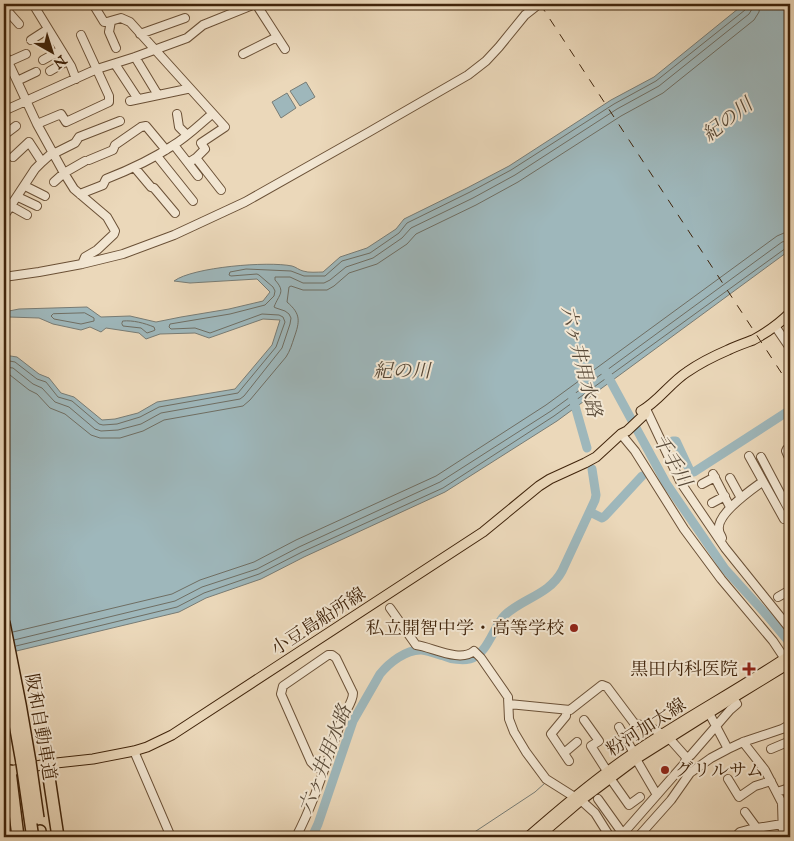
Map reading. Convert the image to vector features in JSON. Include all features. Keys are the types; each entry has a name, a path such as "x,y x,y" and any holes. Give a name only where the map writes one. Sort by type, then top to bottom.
{"highway":[{"name":"阪和自動車道","path":"4,623 20,704 22,737"},
{"name":"阪和自動車道","path":"4,662 22,737 36,835"},
{"path":"47,764 58,837"},
{"path":"7,772 18,837"}],"main road":[{"name":"小豆島船所線","path":"7,772 47,764 93,759 134,750 172,735 483,532 539,486 596,457 669,386 686,373 703,362 754,339 775,326 790,313"},
{"name":"粉河加太線","path":"666,736 709,713 789,661"},
{"name":"粉河加太線","path":"528,837 635,756 789,661"},
{"name":"粉河加太線","path":"538,837 577,799"}],"street":[{"path":"92,4 104,22 121,18 127,20 225,127 201,143 205,149 188,163"},
{"path":"4,108 8,109 97,69 135,58 187,38 202,25 240,6 255,4 285,49"},
{"path":"4,277 82,264 124,254 174,235 245,202 370,132 474,70 486,61 526,15 539,4"},
{"path":"4,7 19,24"},
{"path":"36,10 61,50 76,79"},
{"path":"140,34 185,18"},
{"path":"112,21 110,32 116,48"},
{"path":"31,40 48,29"},
{"path":"38,124 61,114 66,122 109,102 109,96 81,35"},
{"path":"243,54 277,37"},
{"path":"43,60 61,50"},
{"path":"4,53 52,153 64,173 74,189 107,217 115,231 97,250 85,257 82,264"},
{"path":"8,62 26,54"},
{"path":"135,58 158,95"},
{"path":"50,71 67,61"},
{"path":"115,64 134,100 187,89"},
{"path":"18,81 36,72"},
{"path":"177,114 179,127 187,135"},
{"path":"80,194 103,185 106,179 135,168 157,156 174,145 212,114"},
{"path":"4,216 35,169 52,153 75,143 79,137 120,120"},
{"path":"5,131 16,126"},
{"path":"54,182 64,173 87,160 113,150 115,145 141,127 146,126 166,150"},
{"path":"13,157 28,142 42,162"},
{"path":"174,145 198,176"},
{"path":"157,156 193,200"},
{"path":"196,158 221,190"},
{"path":"135,168 175,213"},
{"path":"25,186 46,196"},
{"path":"18,196 37,206"},
{"path":"11,206 27,215"},
{"path":"775,326 790,348"},
{"path":"644,411 680,483 730,554 790,630"},
{"path":"624,431 684,529 789,661"},
{"path":"790,446 786,451 790,460"},
{"path":"749,456 762,482 788,515"},
{"path":"761,457 788,515 790,526"},
{"path":"702,484 714,476 730,507"},
{"path":"730,478 741,498"},
{"path":"730,554 719,530 719,523 730,507 762,482"},
{"path":"712,503 725,496"},
{"path":"778,597 790,590"},
{"path":"390,608 416,645 455,655 467,655 474,651 478,655 507,698 511,725 526,752 546,779 595,813 610,837"},
{"path":"296,837 303,824 323,771 342,718 353,698 353,694 336,658 332,655 328,655 283,686 281,694 311,762 323,771"},
{"path":"507,698 570,710 602,685 605,685 634,723 652,728 666,736 685,756 690,773"},
{"path":"598,799 621,836 737,704 733,698"},
{"path":"566,710 566,716 551,734 569,761"},
{"path":"709,713 728,749"},
{"path":"584,720 598,741 592,746 629,805 638,798 645,809"},
{"path":"638,837 671,800 690,773 728,749 743,742 782,730 790,725"},
{"path":"619,727 657,795"},
{"path":"771,749 790,741"},
{"path":"564,753 577,742"},
{"path":"743,742 757,759 782,803 783,837"},
{"path":"134,750 171,837"},
{"path":"728,779 739,797 755,786 771,781"},
{"path":"777,792 786,789 790,799"},
{"path":"749,813 754,837"},
{"path":"735,837 740,832 753,828 782,824"}],"water":[{"name":"紀の川","path":"744,4 790,4 790,250 557,421 445,492 304,557 261,579 206,598 179,612 4,654 4,355 17,357 39,374 49,378 61,393 74,397 102,420 115,419 138,413 157,402 235,389 272,345 280,320 263,319 209,338 195,333 160,334 146,339 139,333 106,328 101,332 90,327 81,330 53,324 39,318 9,317 4,319 4,312 19,309 87,307 101,317 130,316 156,322 263,301 270,292 257,279 190,283 174,281 197,272 231,266 266,264 292,266 305,272 323,272 340,257 367,248 396,229 404,219 509,166 611,100 654,77"},
{"path":"306,82 315,97 300,106 290,91"},
{"path":"287,93 296,108 281,118 272,102"}],"waterway":[{"name":"千手川","path":"605,371 666,483 725,569 790,643"},
{"name":"六ヶ井用水路","path":"572,395 587,448"},
{"path":"673,441 676,441 690,471 694,472 790,410"},
{"name":"六ヶ井用水路","path":"312,837 353,721 380,674 398,658 416,650 425,650 460,660 476,656 486,646 505,615 550,586 562,571 595,500 592,469"},
{"path":"590,512 602,518 605,516 642,476"},
{"path":"467,837 535,792 545,783 544,781"}],"railway":[{"path":"540,4 790,386"}],"place":[{"name":"私立開智中学・高等学校","path":"574,628"},
{"name":"黒田内科医院","path":"749,669"},
{"name":"グリルサム","path":"665,770"}]}
